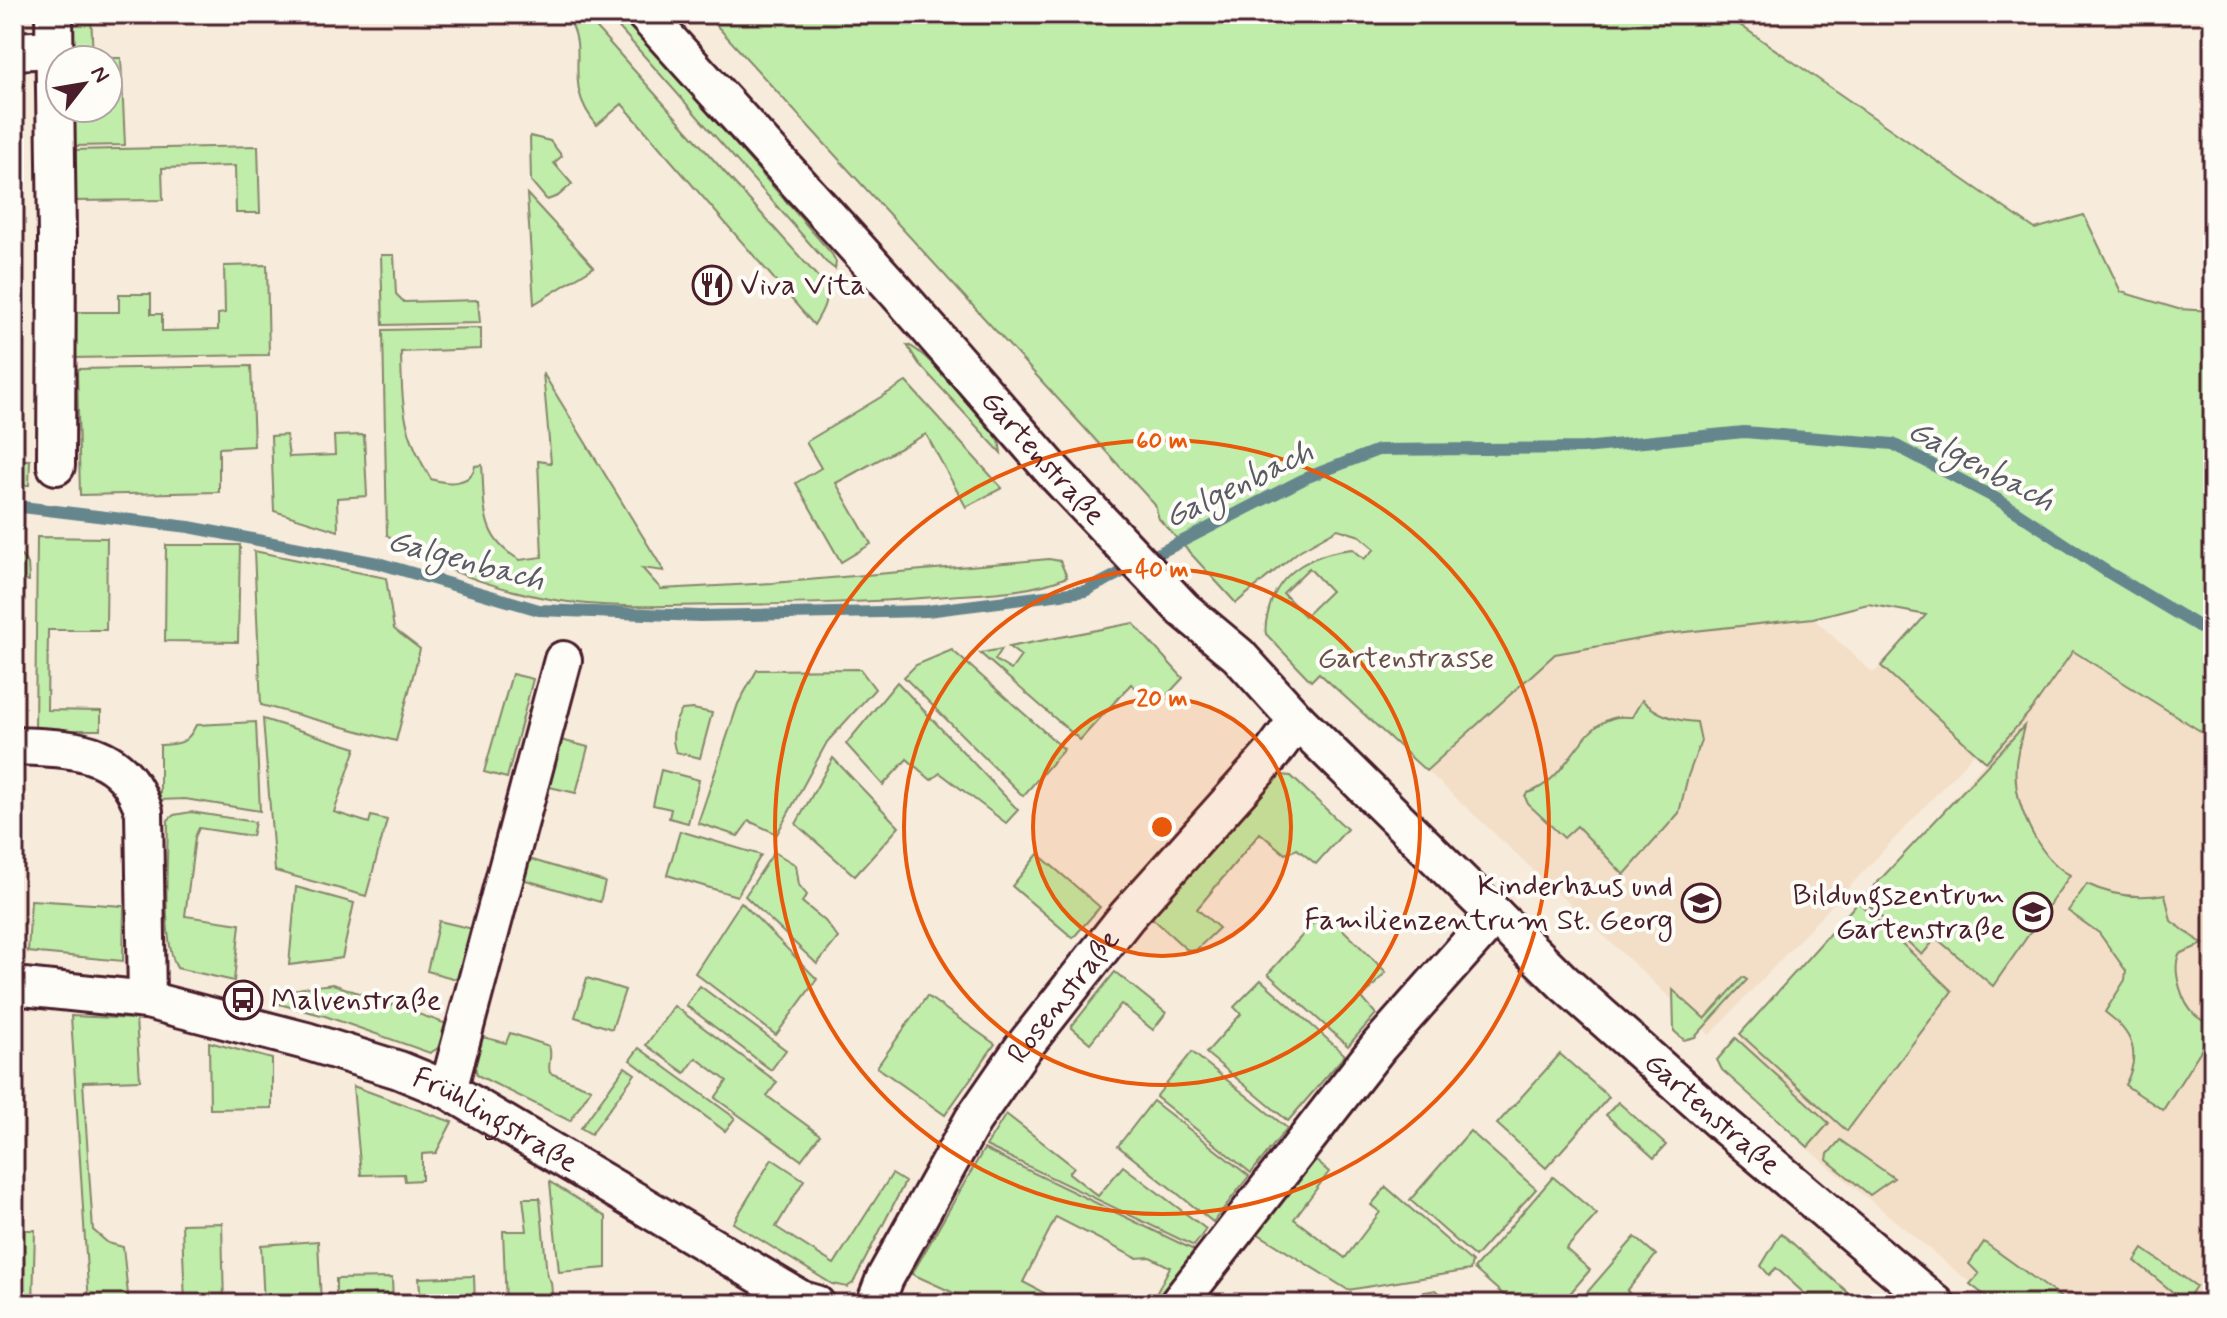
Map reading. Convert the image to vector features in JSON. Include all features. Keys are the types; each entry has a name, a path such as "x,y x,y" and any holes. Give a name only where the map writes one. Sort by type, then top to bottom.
{"street":[{"name":"Gartenstraße","path":"645,14 1114,537 1183,609 1238,655 1297,720 1564,983 1672,1081 1936,1304"},
{"path":"14,51 54,32 56,466"},
{"path":"448,1090 563,660"},
{"name":"Rosenstraße","path":"875,1304 885,1278 973,1120 1008,1068 1127,916 1272,754 1297,720"},
{"path":"14,746 71,748 90,753 118,767 138,795 144,812 147,1000"},
{"path":"1178,1304 1379,1046 1495,915"},
{"name":"Frühlingstraße","path":"14,986 147,1000 306,1041 399,1070 448,1090 802,1300 816,1304"}],"shaded area":[{"name":"Kinderhaus und Familienzentrum St. Georg","path":"1813,618 1873,673 1881,666 1975,753 1710,1035 1408,753 1533,635 1667,634"},
{"name":"Bildungszentrum Gartenstraße","path":"2073,651 2213,739 2213,1304 1996,1304 1809,1150 1722,1061 2033,708"}],"green space":[{"path":"72,14 91,14 92,44 72,44"},
{"path":"572,14 584,14 824,284 824,305 814,325 622,104 597,125 580,96 577,45 569,20"},
{"path":"607,14 616,14 647,43 832,254 835,269 826,262"},
{"name":"Gartenstrasse","path":"706,14 1724,14 2035,229 2084,215 2121,292 2178,309 2213,311 2213,739 2073,651 2033,708 1986,762 1881,666 1926,615 1868,604 1813,618 1667,634 1555,654 1426,771 1319,673 1311,681 1266,634 1266,622 1274,595 1290,574 1326,554 1353,549 1364,559 1375,549 1360,536 1338,529 1299,551 1236,603 1159,519 1155,505","holes":["1309,568 1331,591 1305,616 1283,593"]},
{"path":"124,123 125,145 73,146 73,124"},
{"path":"530,136 550,141 562,156 554,163 572,184 558,196 547,200 531,181"},
{"path":"258,146 260,213 236,213 235,166 162,168 163,200 73,201 72,150"},
{"path":"527,194 594,267 534,304"},
{"path":"381,255 394,255 396,294 404,302 478,300 480,323 383,325"},
{"path":"267,265 269,355 71,358 71,312 119,312 119,294 151,294 151,314 162,314 162,331 218,330 218,314 225,313 224,266"},
{"path":"481,328 481,349 401,352 406,418 414,447 431,479 457,482 469,477 475,466 482,465 485,507 491,531 497,542 520,560 542,557 538,461 551,463 543,373 664,571 642,568 661,589 773,583 1049,559 1060,561 1067,577 1020,590 909,599 636,606 555,600 489,584 446,568 387,535 383,330"},
{"path":"907,345 927,359 968,403 999,439 1001,453 919,364"},
{"path":"251,366 254,446 219,448 219,492 80,495 77,369"},
{"path":"906,382 1002,488 966,507 926,434 836,483 871,544 841,562 796,483 821,468 806,442"},
{"path":"286,435 289,457 335,455 334,436 364,435 367,496 337,498 338,531 274,511 271,436"},
{"path":"14,460 30,460 29,485 14,485"},
{"path":"37,537 107,538 106,630 48,630 47,710 101,711 101,730 35,730"},
{"path":"166,545 240,545 238,642 165,641"},
{"path":"14,548 28,564 29,581 14,580"},
{"path":"254,551 386,578 394,629 420,649 396,741 261,705"},
{"path":"1133,623 1183,678 1157,706 1131,684 1080,740 980,653 1002,649 995,660 1011,670 1021,656 1009,647"},
{"path":"952,650 1064,749 1023,796 904,677 916,665"},
{"path":"860,669 875,689 827,742 777,834 749,821 738,836 698,823 738,704 757,670"},
{"path":"512,674 533,679 507,778 484,772"},
{"path":"897,682 1018,810 1006,823 940,773 931,780 907,759 883,785 846,744"},
{"path":"1642,700 1668,716 1697,722 1701,741 1679,813 1624,875 1577,826 1564,838 1528,804 1525,797 1552,778 1590,732 1613,718 1632,717"},
{"path":"682,710 712,713 700,758 676,752 673,742 679,714"},
{"path":"263,719 356,748 334,812 369,823 371,816 387,820 366,896 275,871"},
{"path":"256,722 260,811 185,799 160,800 160,745 182,742 196,725"},
{"path":"2024,726 2016,764 2018,794 2023,811 2037,842 2058,867 2070,875 1993,986 1936,938 1922,955 1862,899"},
{"path":"557,739 588,747 576,793 545,786"},
{"path":"833,758 899,827 855,876 796,824"},
{"path":"661,770 699,780 688,823 669,818 671,809 653,805"},
{"path":"1280,775 1291,776 1347,829 1316,864 1297,849 1285,854 1260,833 1197,909 1219,928 1195,951 1186,949 1150,916 1270,780"},
{"path":"191,812 255,822 252,836 199,828 195,837 185,916 240,924 234,981 177,968 172,955 167,918 168,820 174,815"},
{"path":"680,831 761,855 737,896 667,875"},
{"path":"774,852 796,865 799,885 807,895 802,902 825,921 838,938 817,964 745,896"},
{"path":"1038,854 1100,907 1073,938 1012,886"},
{"path":"526,858 605,882 600,902 519,878"},
{"path":"2087,884 2125,895 2165,894 2171,921 2203,944 2179,954 2178,978 2191,1011 2213,1027 2213,1031 2163,1110 2125,1085 2133,1063 2132,1044 2122,1027 2105,1012 2125,980 2126,971 2099,933 2068,911"},
{"path":"296,887 354,903 342,958 289,965"},
{"path":"31,900 124,906 123,961 28,952"},
{"path":"741,902 817,979 776,1035 695,973"},
{"path":"1858,902 1952,991 1847,1131 1740,1034"},
{"path":"1324,911 1386,972 1362,998 1376,1014 1348,1046 1268,974"},
{"path":"439,921 473,929 460,980 427,971"},
{"path":"1115,972 1166,1013 1153,1030 1121,1004 1090,1043 1071,1027"},
{"path":"1743,977 1747,980 1695,1037 1684,1040 1674,1031 1673,990 1705,1019"},
{"path":"587,978 625,990 612,1029 575,1017"},
{"path":"1261,980 1345,1055 1288,1121 1206,1053 1241,1014 1234,1007"},
{"path":"333,984 447,1024 438,1048 430,1053 325,1016 279,1004 295,990"},
{"path":"700,986 786,1050 771,1070 686,1005"},
{"path":"927,996 995,1044 945,1115 877,1067"},
{"path":"674,1006 777,1082 767,1096 820,1135 801,1160 715,1098 727,1081 696,1058 685,1073 646,1045"},
{"path":"71,1016 136,1019 140,1080 83,1082 93,1230 108,1243 123,1247 129,1304 89,1304"},
{"path":"510,1033 549,1046 550,1073 591,1089 570,1121 477,1075 475,1067 483,1037 506,1043"},
{"path":"1736,1038 1829,1123 1808,1147 1722,1070 1717,1060"},
{"path":"209,1042 272,1059 272,1108 210,1109"},
{"path":"639,1048 735,1118 725,1131 630,1060"},
{"path":"1192,1052 1287,1128 1251,1173 1156,1097"},
{"path":"1560,1054 1609,1097 1546,1168 1497,1124"},
{"path":"625,1067 635,1074 591,1134 581,1128"},
{"path":"353,1086 452,1122 436,1153 422,1154 422,1180 405,1181 404,1174 361,1175"},
{"path":"1153,1101 1249,1176 1213,1222 1118,1146"},
{"path":"1618,1102 1666,1145 1654,1158 1606,1115"},
{"path":"1006,1114 1074,1167 1069,1173 1098,1196 1123,1166 1206,1229 1194,1246 986,1146"},
{"path":"1470,1131 1536,1189 1475,1257 1410,1200"},
{"path":"1840,1140 1894,1178 1870,1195 1827,1160 1828,1154"},
{"path":"984,1149 1194,1250 1159,1304 1151,1304 1170,1267 1150,1257 1136,1258 1056,1217 1023,1282 1065,1304 978,1304 912,1274"},
{"path":"1309,1155 1329,1172 1294,1219 1345,1258 1380,1212 1371,1205 1386,1187 1472,1262 1470,1270 1348,1290 1252,1230"},
{"path":"772,1159 804,1180 776,1227 834,1264 892,1174 905,1182 853,1283 847,1287 832,1284 733,1223"},
{"path":"1553,1177 1597,1214 1566,1249 1590,1270 1561,1304 1514,1304 1474,1269"},
{"path":"550,1182 606,1217 606,1268 559,1272"},
{"path":"523,1198 540,1198 547,1276 551,1282 553,1304 506,1304 503,1231 527,1231"},
{"path":"222,1223 224,1304 185,1304 182,1224"},
{"path":"14,1230 35,1230 33,1304 14,1304"},
{"path":"1781,1233 1853,1297 1849,1304 1816,1304 1776,1268 1769,1275 1761,1266"},
{"path":"1635,1237 1656,1255 1627,1291 1641,1304 1577,1304"},
{"path":"318,1241 321,1304 264,1304 261,1245"},
{"path":"1984,1242 2070,1304 1996,1304 1970,1284 1979,1274 1969,1264"},
{"path":"2143,1249 2196,1286 2184,1304 2168,1304 2175,1294 2135,1261"},
{"path":"474,1276 475,1304 421,1304 419,1278"},
{"path":"392,1278 393,1304 336,1304 336,1279"},
{"path":"1436,1290 1446,1299 1443,1304 1356,1304"}],"waterway":[{"name":"Galgenbach","path":"14,506 189,527 378,563 539,610 700,616 927,611 1085,591 1308,477 1378,450 1583,448 1744,432 1893,444 1997,499 2106,571 2213,635"}],"place":[{"name":"Viva Vita","path":"712,285"},
{"name":"Kinderhaus und Familienzentrum St. Georg","path":"1701,903"},
{"name":"Bildungszentrum Gartenstraße","path":"2033,912"},
{"name":"Malvenstraße","path":"243,1000"}]}
